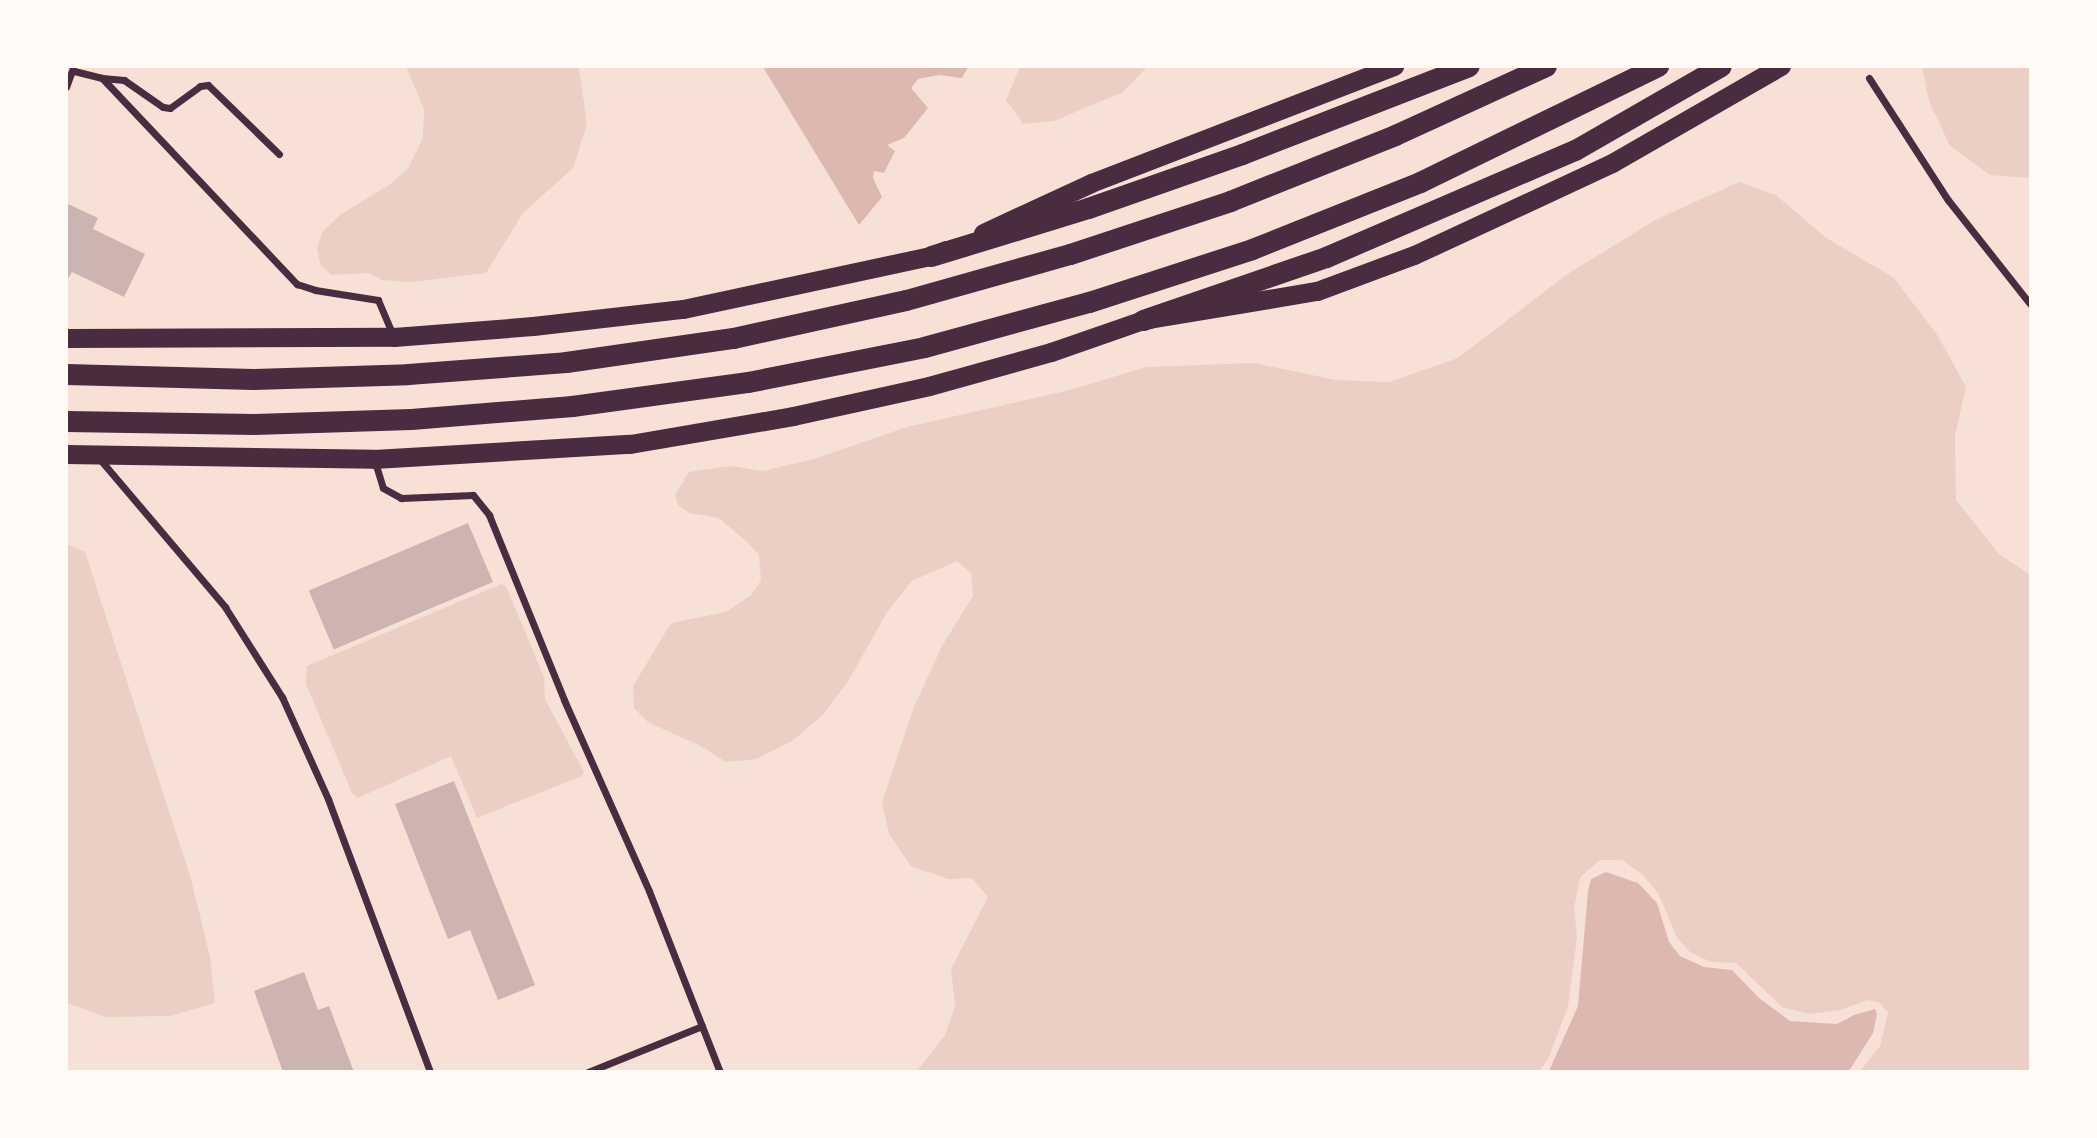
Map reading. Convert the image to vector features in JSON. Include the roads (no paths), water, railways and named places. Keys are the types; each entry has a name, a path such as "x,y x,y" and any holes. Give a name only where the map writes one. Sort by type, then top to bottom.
{"highway":[{"path":"931,256 1091,183 1394,66"},
{"path":"66,338 394,337 683,309 931,256 1088,208 1229,159 1469,66"},
{"path":"66,374 253,379 408,374 566,362 733,338 906,300 1020,268 1230,201 1395,135 1546,66"},
{"path":"66,421 267,424 411,419 572,406 748,382 924,347 1089,302 1252,249 1420,182 1658,66"},
{"path":"66,454 374,459 630,444 793,416 941,383 1051,352 1326,257 1575,150 1721,66"},
{"path":"1143,320 1317,291 1414,255 1612,163 1781,66"}],"street":[{"path":"66,87 73,69 102,78 124,80 163,107 170,108 200,86 208,85 279,154"},
{"path":"102,78 297,284 315,290 378,300 394,337"},
{"path":"1868,78 1948,200 2031,304"},
{"path":"98,456 225,607 282,697 328,799 430,1072"},
{"path":"374,459 383,488 401,498 473,495 489,515 720,1072"},
{"path":"588,1072 702,1026"}]}
